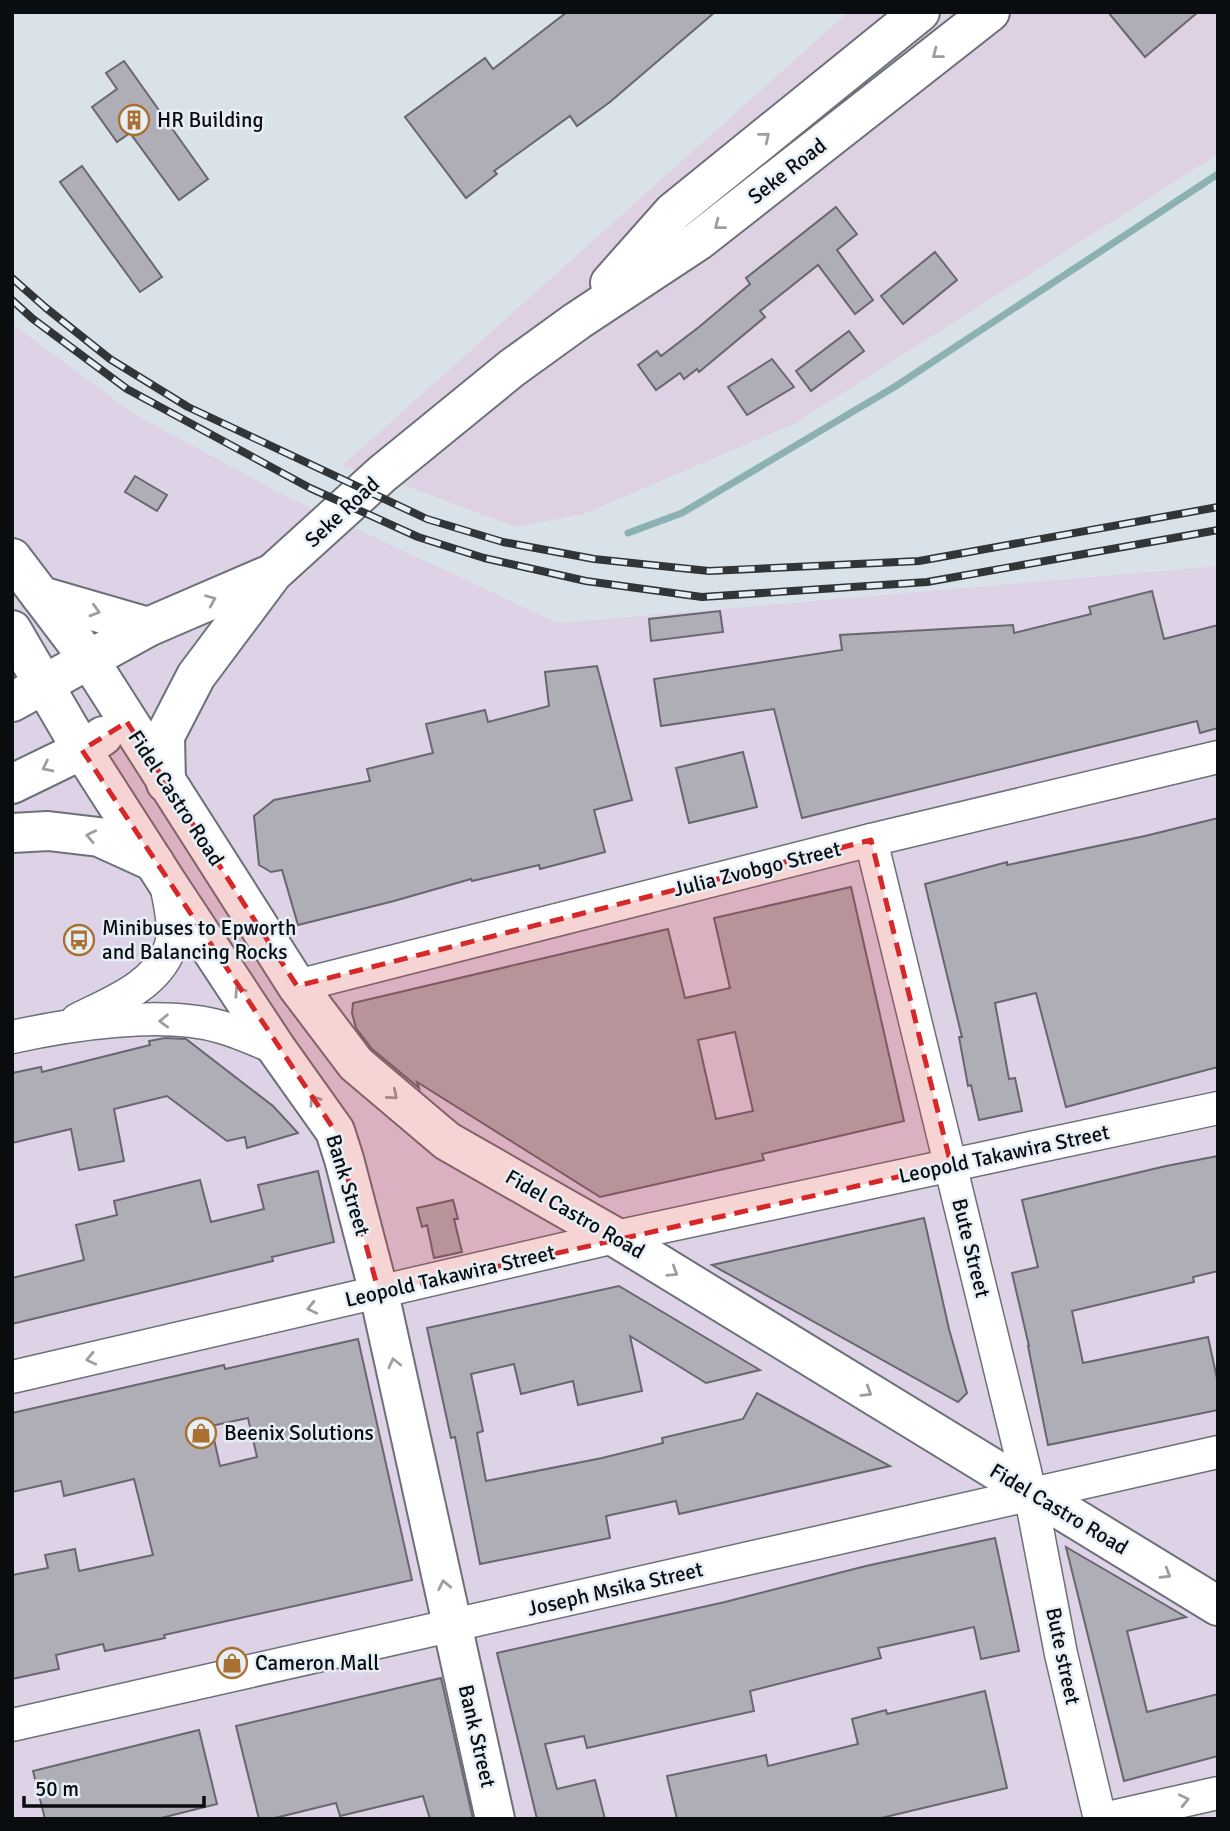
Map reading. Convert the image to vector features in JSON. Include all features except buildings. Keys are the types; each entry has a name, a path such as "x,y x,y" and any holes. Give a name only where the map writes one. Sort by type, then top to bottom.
{"main road":[{"name":"Seke Road","path":"577,321 673,212 920,12"},
{"name":"Seke Road","path":"273,573 382,474 512,368 577,321 698,241 990,12"},
{"name":"Fidel Castro Road","path":"12,558 88,658 297,986 356,1064 447,1141 615,1237 1218,1606"},
{"path":"29,693 148,627 273,573"},
{"path":"166,783 165,736 196,676 273,573"},
{"path":"41,596 148,627"},
{"name":"Bank Street","path":"12,630 29,693 82,750 276,1048 334,1130 379,1293 495,1819"},
{"path":"12,784 82,750 196,676"},
{"path":"12,833 48,831 99,837 160,872"}],"street":[{"name":"Julia Zvobgo Street","path":"297,986 872,840 1218,757"},
{"name":"Bute Street","path":"872,840 1030,1492"},
{"path":"66,1025 135,990 154,973 170,947 172,917 160,872"},
{"path":"12,1037 66,1025 185,1021 220,1027 276,1048"},
{"name":"Leopold Takawira Street","path":"12,1377 615,1237 1218,1108"},
{"name":"Joseph Msika Street","path":"12,1725 1030,1492 1218,1452"},
{"name":"Bute street","path":"1030,1492 1061,1654 1101,1819"},
{"path":"1101,1819 1218,1793"}],"highlighted area":[{"path":"127,722 297,986 871,840 951,1165 379,1293 335,1131 82,750"}],"shaded area":[{"path":"848,12 1218,12 1218,154 794,424 584,514 516,527 406,486 342,466"},
{"path":"12,324 134,414 282,494 558,623 1218,566 1218,1819 12,1819"}],"waterway":[{"path":"628,533 682,513 896,386 1218,174"}],"railway":[{"path":"12,278 110,359 188,407 427,519 503,542 594,559 709,571 919,561 1218,507"},
{"path":"12,300 33,319 127,389 310,488 418,537 484,558 586,581 702,597 927,582 1218,530"}],"place":[{"name":"HR Building","path":"134,120"},
{"name":"Minibuses to Epworth and Balancing Rocks","path":"79,940"},
{"name":"Beenix Solutions","path":"201,1433"},
{"name":"Cameron Mall","path":"232,1663"}]}
